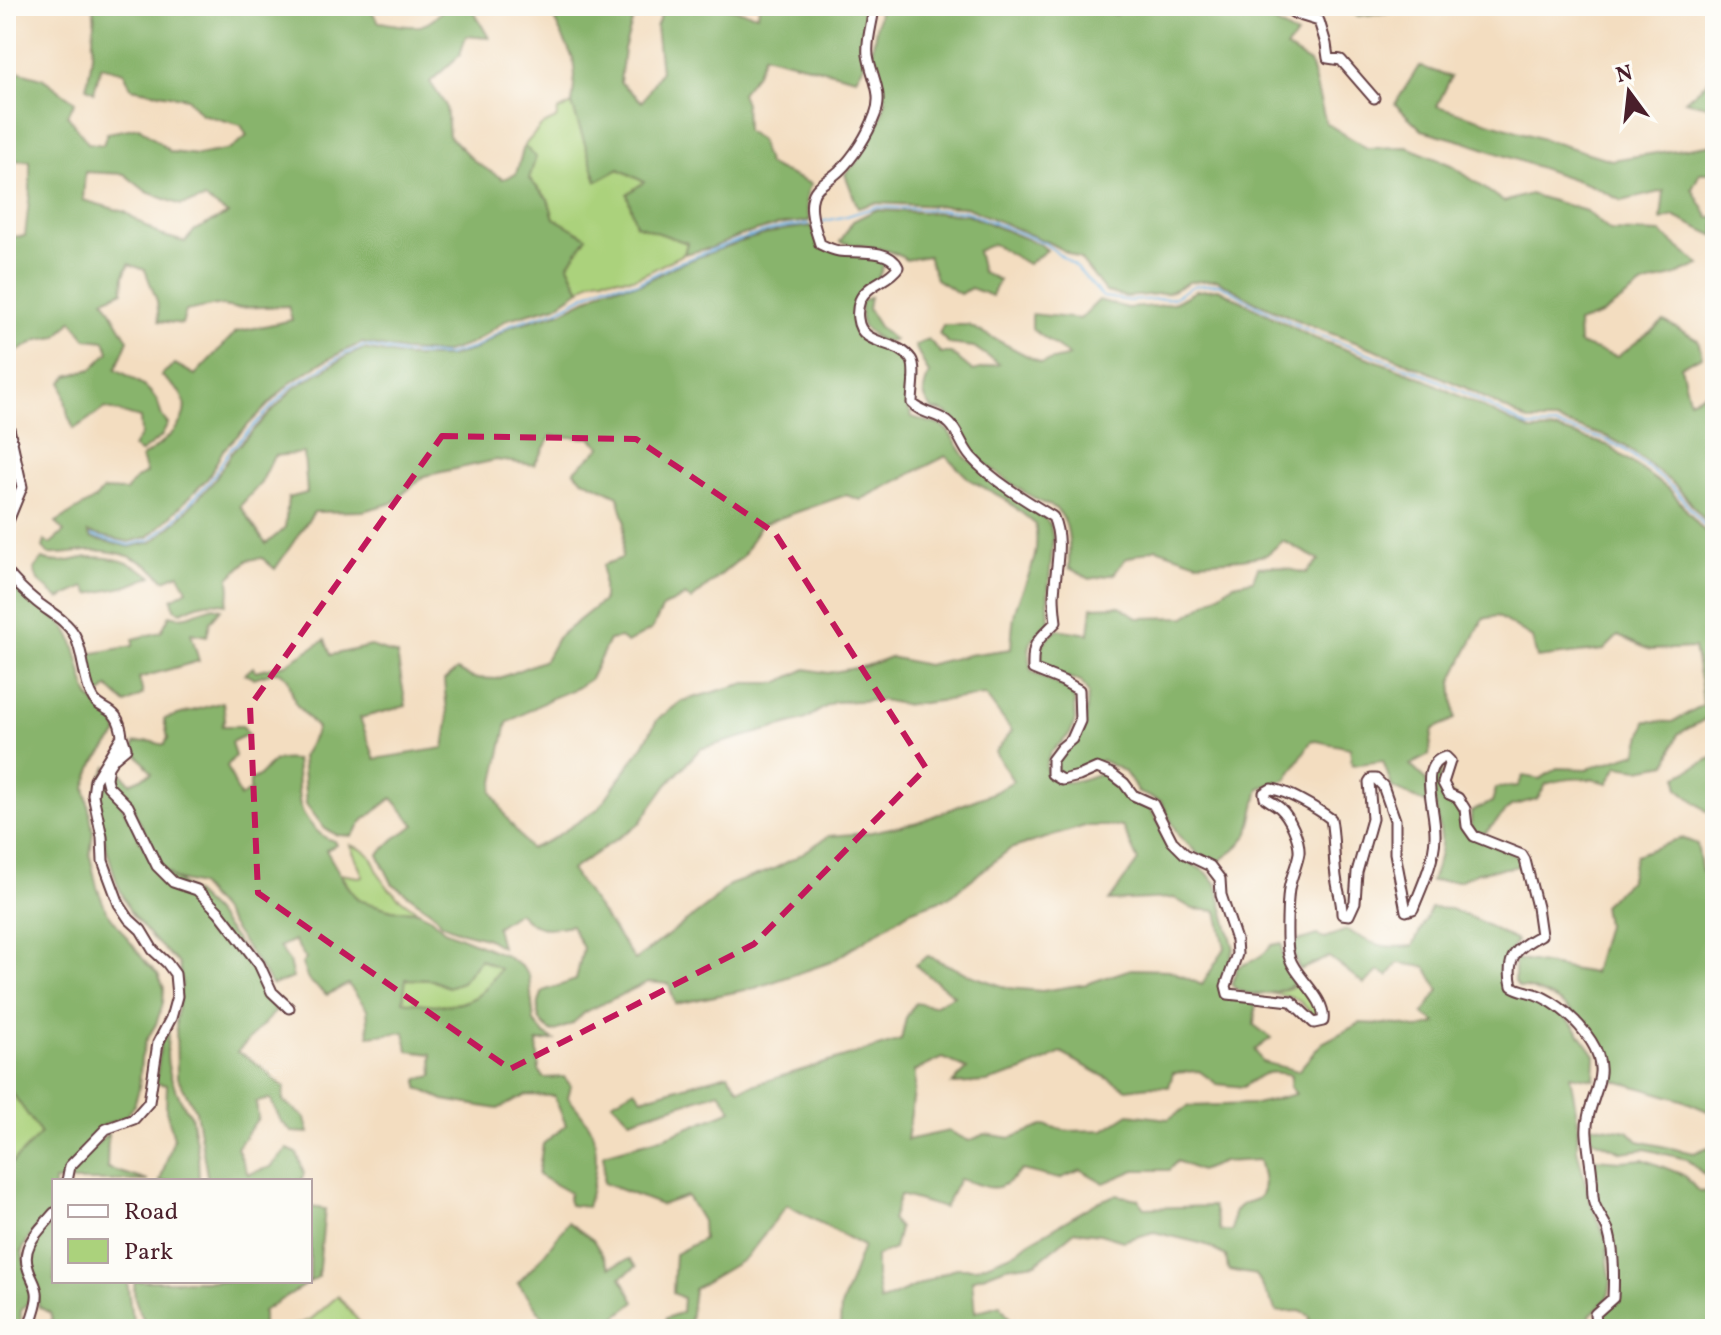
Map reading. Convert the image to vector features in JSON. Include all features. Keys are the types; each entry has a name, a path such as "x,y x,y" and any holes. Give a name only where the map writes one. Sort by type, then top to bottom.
{"street":[{"path":"874,6 868,55 879,97 876,114 840,171 816,188 811,199 817,234 820,244 834,250 876,254 892,257 896,261 898,267 893,274 862,295 857,316 860,328 870,338 895,347 912,360 912,403 950,424 969,455 986,471 1053,517 1058,528 1054,597 1056,622 1036,641 1032,654 1033,669 1079,690 1080,721 1072,739 1052,760 1052,774 1062,780 1097,768 1112,774 1133,795 1153,804 1172,841 1185,854 1210,866 1220,879 1221,895 1236,940 1237,954 1226,986 1228,994 1291,1001 1314,1023 1323,1021 1324,1014 1288,954 1288,892 1299,853 1286,817 1280,808 1265,798 1264,793 1271,789 1286,792 1331,819 1342,914 1349,915 1355,902 1357,872 1372,819 1369,782 1376,779 1383,786 1395,820 1395,853 1406,911 1413,909 1433,857 1435,837 1430,776 1440,758 1446,757 1450,761 1443,783 1449,794 1458,798 1465,809 1467,826 1474,836 1522,855 1525,860 1541,935 1520,946 1514,954 1509,975 1512,986 1534,993 1563,1011 1583,1030 1599,1056 1601,1079 1587,1123 1587,1138 1593,1201 1611,1243 1614,1279 1613,1298 1595,1314 1597,1329"},
{"path":"1284,6 1296,14 1319,21 1328,58 1341,60 1374,98"},
{"path":"6,415 22,487 6,526"},
{"path":"6,571 34,600 69,626 77,637 92,696 118,718 126,748 108,767 108,786 128,806 157,866 173,882 197,890 219,912 259,964 272,992 289,1008"},
{"path":"67,1179 70,1166 106,1129 134,1119 149,1102 158,1043 171,1018 177,996 175,974 119,904 103,861 102,837 93,795 95,780 122,736"},
{"path":"30,1329 37,1291 25,1252 52,1215"}],"highlighted area":[{"path":"442,436 636,439 775,533 926,768 754,944 510,1069 258,893 250,706"}],"green space":[{"path":"92,6 362,6 372,12 379,22 416,26 431,21 445,6 466,6 474,12 489,38 466,36 460,55 430,82 446,106 449,136 475,162 503,179 516,174 524,146 536,157 529,179 548,199 554,218 587,237 568,265 580,290 556,306 508,319 471,344 443,353 404,351 362,343 342,352 289,384 223,450 208,478 148,537 129,542 88,533 91,538 130,547 152,542 175,523 213,482 232,452 294,388 364,349 407,357 450,357 476,349 512,326 561,312 607,287 641,284 677,265 782,230 812,226 819,248 878,256 884,262 881,273 858,297 855,305 858,330 892,349 903,362 907,403 912,417 942,426 966,458 1037,510 1050,524 1053,538 1049,622 1031,643 1031,671 1069,690 1074,699 1075,720 1070,734 1051,752 1046,764 1048,777 1067,782 1099,774 1115,781 1131,798 1150,808 1180,856 1207,873 1216,883 1234,949 1221,987 1227,998 1256,999 1254,1025 1271,1038 1255,1050 1262,1062 1298,1071 1322,1043 1360,1023 1420,1029 1436,1023 1423,1014 1439,990 1426,967 1398,963 1388,976 1379,971 1364,984 1329,957 1300,970 1294,950 1294,942 1317,935 1324,938 1347,930 1378,945 1413,946 1431,908 1450,909 1516,941 1506,966 1510,992 1541,1002 1561,1014 1595,1055 1594,1079 1570,1075 1578,1121 1577,1149 1590,1201 1607,1243 1611,1282 1608,1298 1590,1315 1591,1329 1308,1329 1310,1316 1300,1311 1277,1312 1256,1275 1228,1270 1226,1256 1204,1244 1154,1232 1123,1241 1075,1231 1036,1263 1006,1267 972,1280 975,1312 1000,1305 1018,1329 840,1329 841,1307 863,1246 787,1205 746,1258 694,1289 689,1329 663,1329 666,1318 682,1312 683,1298 673,1293 675,1254 703,1239 702,1221 687,1196 661,1205 603,1183 604,1154 665,1137 732,1110 720,1092 630,1120 612,1102 635,1089 642,1098 728,1074 739,1089 901,1040 906,1018 915,1003 934,1006 954,995 915,965 928,956 1008,988 1042,991 1086,984 1131,969 1169,970 1202,985 1225,948 1217,911 1193,909 1174,898 1109,901 1138,861 1122,826 1085,826 1010,849 949,897 910,911 831,962 755,988 675,1004 669,984 648,982 585,1012 572,1024 553,1032 542,1024 538,1014 543,991 576,980 583,948 571,925 542,928 530,923 518,912 496,927 501,947 486,938 442,924 433,913 392,883 378,855 415,825 392,798 364,820 352,836 337,835 325,829 306,804 302,757 317,728 295,703 288,679 281,672 254,678 245,674 253,667 255,671 286,664 325,640 331,655 371,646 397,655 406,706 360,718 375,759 444,748 448,722 444,681 457,670 473,678 497,679 545,660 557,638 603,601 603,565 622,558 625,521 618,496 582,479 574,471 601,447 591,438 551,436 534,465 496,460 424,476 392,503 363,511 314,512 275,569 262,558 248,560 229,578 230,591 226,604 214,602 181,612 174,609 172,599 187,590 179,574 164,580 157,572 130,556 87,551 48,554 43,547 45,541 50,544 64,532 56,522 95,499 103,490 126,491 146,473 141,458 166,439 180,422 184,403 180,393 161,375 175,364 195,375 236,332 292,320 288,306 234,308 216,305 186,311 182,324 159,321 157,301 145,270 129,264 124,275 123,291 104,299 128,340 116,369 149,391 168,424 161,437 140,453 133,447 141,434 140,418 105,408 74,429 68,416 62,382 68,376 92,369 109,352 105,341 86,339 72,320 57,337 38,340 18,351 6,350 6,237 25,236 30,161 6,160 6,68 42,78 75,102 67,115 88,143 103,145 107,133 139,127 171,152 198,155 230,149 247,136 241,125 201,114 187,98 131,88 124,72 101,66 94,92 86,87 92,58","holes":["85,172 124,174 147,192 181,205 205,199 228,214 195,230 185,242 160,235 125,212 83,200","304,453 307,493 288,498 285,528 266,544 240,506 261,483 274,456","946,456 970,480 1005,499 1035,524 1035,556 1015,609 1011,649 927,665 890,657 866,666 828,673 806,669 777,683 746,683 682,701 657,720 599,808 552,839 530,849 506,817 492,791 507,723 590,679 609,640 620,638 627,643 652,629 663,607 685,596 691,600 743,556 760,525 846,495 860,500","985,695 1012,731 995,752 1013,781 995,792 918,822 867,833 829,836 774,869 729,885 712,902 635,960 571,870 639,824 667,785 700,749 804,720 834,702 881,700 908,705","1061,1053 1127,1089 1169,1087 1173,1073 1199,1071 1217,1084 1243,1087 1261,1075 1276,1072 1291,1075 1290,1087 1296,1094 1256,1104 1189,1106 1168,1119 1129,1114 1104,1130 1067,1131 1045,1125 1011,1138 985,1134 969,1141 949,1131 907,1140 915,1071 943,1058 967,1069 952,1084 987,1082 1023,1071","1259,1160 1263,1190 1258,1198 1238,1207 1232,1231 1220,1231 1213,1206 1145,1208 1138,1199 1116,1195 1100,1201 1017,1252 976,1268 956,1268 880,1302 876,1256 894,1249 899,1228 892,1220 900,1195 944,1208 959,1179 993,1188 1006,1184 1022,1170 1059,1179 1081,1170 1104,1183 1135,1170 1169,1170 1177,1161 1200,1171 1223,1162"]},
{"path":"567,6 625,6 635,13 624,49 620,82 642,102 661,71 656,27 665,6 718,6 758,15 759,6 867,6 864,65 856,78 764,55 757,73 741,93 745,103 746,131 759,139 768,165 811,184 807,197 810,221 778,225 684,254 687,243 636,225 627,194 644,182 619,169 597,181 572,104 573,58 554,19"},
{"path":"880,6 1095,6 1115,15 1127,6 1221,6 1235,17 1253,11 1257,6 1278,6 1285,10 1272,21 1297,36 1286,48 1310,63 1326,123 1367,148 1407,147 1451,165 1504,202 1530,194 1586,211 1610,231 1661,233 1700,265 1643,285 1601,315 1578,323 1579,344 1617,357 1664,321 1698,340 1702,356 1681,366 1689,400 1715,389 1715,528 1705,521 1676,486 1625,446 1608,437 1556,421 1528,421 1464,387 1316,328 1256,302 1217,280 1189,282 1168,293 1126,297 1106,292 1080,259 966,207 874,203 858,208 845,174 856,163 881,117 886,100 872,51"},
{"path":"1345,6 1405,6 1403,11 1357,16"},
{"path":"1419,66 1451,77 1437,106 1611,160 1715,144 1715,173 1700,173 1692,189 1709,218 1715,216 1715,236 1673,216 1661,220 1664,191 1622,201 1590,185 1422,130 1395,104"},
{"path":"1713,77 1715,108 1685,101"},
{"path":"572,104 597,180 619,169 645,182 636,224 687,243 684,254 638,277 598,278 580,290 568,265 548,199 529,179 524,146 541,126 556,119 558,111"},
{"path":"875,210 966,214 1047,250 1028,264 993,244 977,251 982,272 999,280 992,296 971,288 960,294 936,279 928,256 906,260 884,250 840,242 853,221"},
{"path":"1218,289 1314,338 1418,376 1531,431 1558,430 1607,445 1671,491 1700,527 1715,539 1715,714 1678,734 1667,764 1639,769 1618,766 1608,783 1577,779 1546,784 1537,799 1511,806 1485,833 1474,833 1471,812 1492,802 1496,788 1518,786 1523,776 1540,779 1557,768 1587,769 1637,753 1646,721 1672,722 1703,705 1694,648 1650,650 1618,636 1604,650 1537,658 1532,638 1497,616 1483,619 1452,681 1455,719 1433,729 1429,755 1410,765 1426,780 1429,805 1392,787 1383,761 1352,765 1350,748 1312,740 1286,780 1259,788 1249,833 1235,850 1214,865 1178,835 1161,801 1139,793 1124,771 1102,760 1065,778 1056,770 1057,758 1079,734 1086,718 1088,693 1081,681 1048,672 1038,662 1039,650 1057,629 1089,634 1092,607 1120,606 1138,618 1186,617 1234,584 1253,580 1258,567 1274,566 1306,573 1319,560 1283,541 1266,555 1197,562 1156,548 1125,559 1114,574 1090,579 1069,568 1068,537 1061,515 988,466 968,446 953,419 942,411 933,410 924,393 929,374 915,346 928,339 941,353 951,353 973,371 999,364 974,347 949,344 939,334 943,325 968,325 1041,363 1070,356 1032,329 1032,314 1080,319 1099,300 1127,308 1158,306 1176,302 1196,291"},
{"path":"870,297 868,309 880,328 894,340 890,342 880,340 862,326 860,302"},
{"path":"6,426 19,484 6,518"},
{"path":"88,557 122,561 152,576 128,586 90,594 85,587 59,599 38,581 34,569 42,559 59,562"},
{"path":"6,576 66,628 74,644 88,694 116,726 118,734 94,763 85,787 93,831 90,856 106,910 158,974 164,988 163,1003 141,1059 139,1089 134,1105 125,1117 102,1126 64,1179 52,1179 52,1210 22,1251 31,1298 21,1311 20,1329 6,1329 6,1166 41,1134 6,1084"},
{"path":"214,607 221,609 210,622 207,636 191,633 199,661 139,678 143,694 126,704 108,687 99,696 93,689 83,655 133,646 133,639 161,632 170,615 187,616"},
{"path":"223,702 225,718 222,726 243,726 248,734 231,742 235,756 227,766 240,797 250,791 250,780 272,762 296,760 302,810 318,832 334,841 336,845 326,850 358,900 392,910 418,911 444,930 504,955 522,967 529,976 534,1022 554,1040 537,1042 539,1070 544,1078 564,1077 571,1086 568,1097 589,1125 594,1139 595,1169 587,1207 570,1205 570,1193 538,1175 543,1144 566,1125 554,1096 526,1095 498,1109 444,1100 418,1088 418,1079 433,1076 432,1054 408,1051 405,1032 369,1036 367,1009 348,984 327,995 308,980 302,964 306,959 294,940 279,947 289,961 293,978 272,985 220,909 199,885 175,879 160,865 132,802 112,786 110,778 114,764 130,783 152,773 133,749 135,743 149,741 164,745 168,738 164,719","holes":["480,959 500,969 484,990 467,1001 446,1005 403,1001 406,979 432,980 448,987 462,982"]},
{"path":"1715,756 1715,818 1678,788 1678,776"},
{"path":"1445,761 1441,778 1461,805 1464,827 1518,857 1521,866 1478,872 1459,881 1431,881 1441,844 1433,774 1435,768"},
{"path":"108,765 105,773 151,861 213,911 258,969 263,988 272,999 276,1011 237,1052 256,1063 284,1087 283,1101 305,1118 309,1133 292,1132 281,1121 270,1099 256,1102 258,1118 237,1148 248,1174 271,1167 287,1149 297,1153 304,1173 302,1179 208,1179 196,1111 177,1077 176,1019 182,983 179,964 130,912 106,846 97,785"},
{"path":"1682,838 1697,844 1702,872 1715,879 1715,1123 1710,1112 1682,1100 1606,1078 1598,1046 1578,1018 1551,997 1519,987 1515,982 1515,959 1593,973 1606,925 1603,905 1629,881 1636,855"},
{"path":"350,845 365,851 387,886 418,911 392,910 358,900 340,874 363,876"},
{"path":"1282,943 1283,958 1298,979 1292,985 1276,992 1256,994 1238,990 1232,985 1237,967 1256,959 1272,945"},
{"path":"480,959 501,969 477,997 446,1005 403,1002 405,979 432,980 448,987 462,982"},
{"path":"1298,979 1322,1014 1316,1020 1299,1001 1274,994 1292,987"},
{"path":"169,1027 169,1072 182,1103 191,1114 199,1179 161,1179 174,1138 166,1110 167,1085 156,1083 161,1041"},
{"path":"7,1083 41,1134 9,1166 6,1166"},
{"path":"1590,1125 1628,1131 1638,1141 1694,1153 1708,1147 1715,1149 1715,1178 1707,1177 1686,1159 1645,1149 1622,1152 1592,1139"},
{"path":"108,1133 107,1168 142,1179 71,1179 73,1169"},
{"path":"1594,1159 1643,1159 1684,1175 1698,1191 1715,1193 1715,1329 1600,1329 1598,1314 1615,1299 1616,1278 1597,1199"},
{"path":"312,1207 325,1209 318,1277 312,1281"},
{"path":"52,1222 52,1283 127,1283 137,1329 42,1329 52,1320 50,1313 39,1307 28,1253"},
{"path":"568,1222 593,1240 610,1267 630,1259 636,1267 621,1277 635,1302 611,1321 613,1329 552,1329 518,1283"},
{"path":"135,1283 308,1283 263,1311 263,1329 148,1329"},
{"path":"338,1296 365,1329 282,1329 310,1320"}],"waterway":[{"path":"816,223 876,207 965,211 1044,243 1074,265 1103,297 1129,301 1173,298 1193,286 1219,284 1314,333 1419,372 1528,427 1557,426 1606,440 1624,449 1674,489 1715,534"},
{"path":"92,536 129,545 150,540 172,522 210,481 229,451 292,386 345,354 364,346 405,354 447,355 474,348 511,324 558,310 606,284 638,283 674,264 745,238 809,224"}]}
